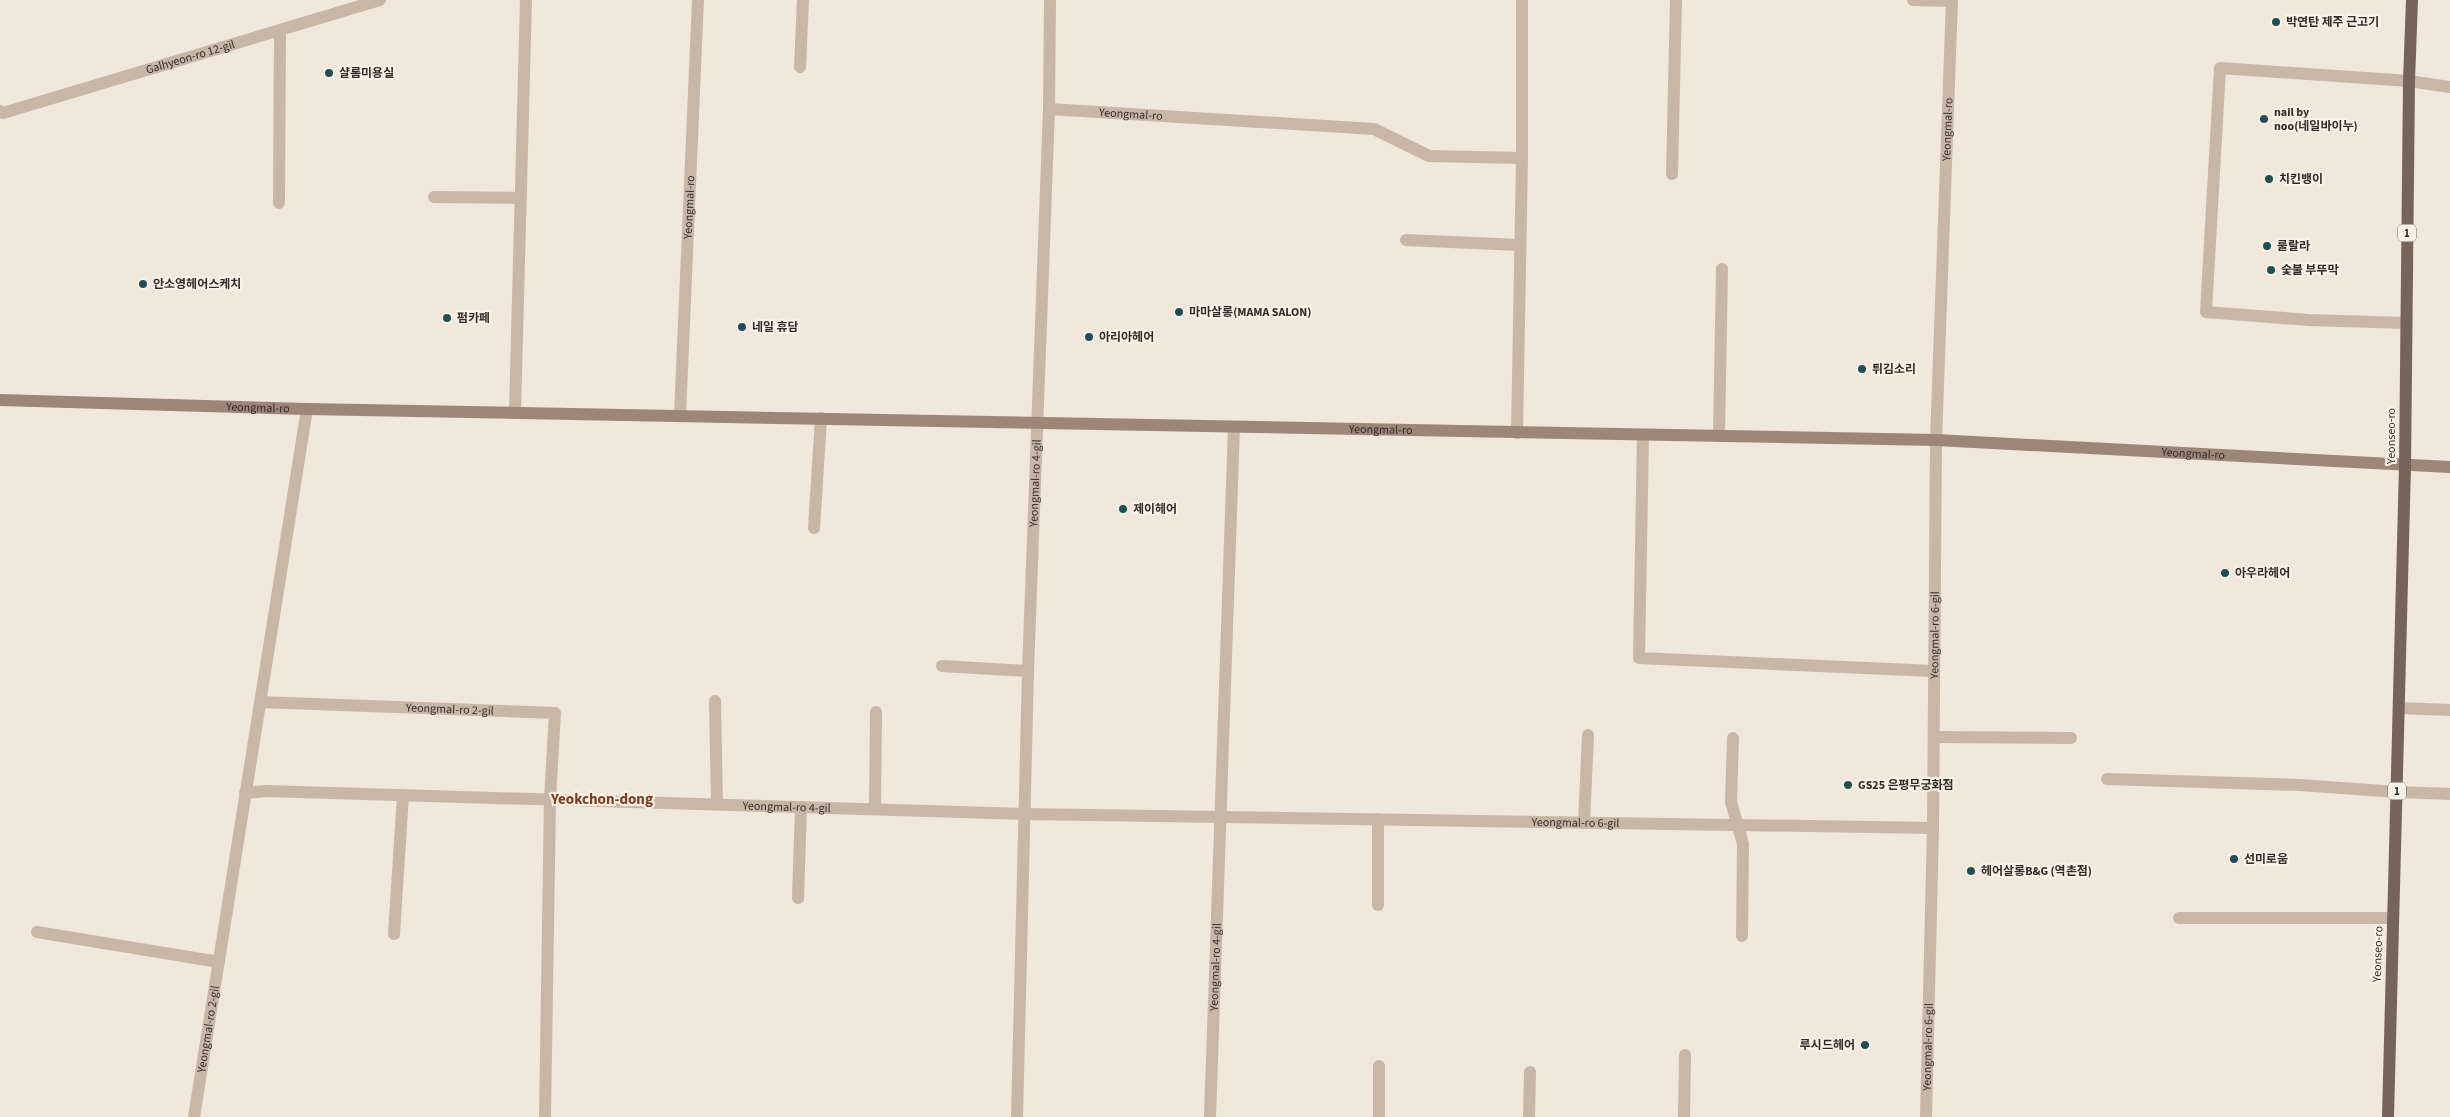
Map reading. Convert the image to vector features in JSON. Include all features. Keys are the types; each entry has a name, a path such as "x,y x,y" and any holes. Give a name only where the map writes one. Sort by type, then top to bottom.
{"main road":[{"name":"Yeonseo-ro","path":"2388,1117 2405,466 2409,81 2412,0"}],"street":[{"name":"Galhyeon-ro 12-gil","path":"0,110 3,113 380,0"},
{"path":"515,411 526,0"},
{"name":"Yeongmal-ro","path":"680,415 698,0"},
{"path":"800,67 802,0"},
{"path":"1036,424 1049,110 1050,0"},
{"path":"1517,433 1522,158 1522,0"},
{"path":"1672,174 1676,0"},
{"path":"1913,0 1952,0"},
{"name":"Yeongmal-ro","path":"1936,440 1952,0"},
{"path":"279,203 280,30"},
{"path":"2406,323 2309,320 2206,312 2220,68 2409,81 2450,86"},
{"name":"Yeongmal-ro","path":"1049,110 1374,129 1429,156 1522,158"},
{"path":"434,197 521,198"},
{"path":"1406,240 1519,245"},
{"path":"1720,436 1722,269"},
{"name":"Yeongmal-ro","path":"0,400 307,409 515,411 1036,424 1936,440 2450,467"},
{"name":"Yeongmal-ro 2-gil","path":"194,1117 307,409"},
{"path":"814,528 821,418"},
{"name":"Yeongmal-ro 4-gil","path":"1017,1117 1036,424"},
{"name":"Yeongmal-ro 4-gil","path":"1210,1117 1234,427"},
{"path":"1643,435 1639,658 1934,671"},
{"name":"Yeongmal-ro 6-gil","path":"1926,1117 1933,828 1936,440"},
{"path":"942,666 1028,670"},
{"path":"715,701 717,804"},
{"name":"Yeongmal-ro 2-gil","path":"260,702 555,713 550,799 545,1117"},
{"path":"2399,708 2450,710"},
{"path":"876,712 876,809"},
{"path":"1584,823 1588,735"},
{"path":"1934,737 2071,738"},
{"path":"1733,738 1732,802 1740,825 1743,844 1742,936"},
{"path":"2107,779 2300,785 2450,794"},
{"path":"245,793 266,791 550,799"},
{"path":"394,934 403,795"},
{"name":"Yeongmal-ro 4-gil","path":"550,799 1024,814"},
{"path":"798,898 801,807"},
{"name":"Yeongmal-ro 6-gil","path":"1024,814 1933,828"},
{"path":"1378,819 1378,905"},
{"path":"2180,918 2393,918"},
{"path":"37,932 219,962"},
{"path":"1684,1117 1685,1055"},
{"path":"1379,1066 1379,1117"},
{"path":"1529,1117 1530,1072"}],"place":[{"name":"박연탄 제주 근고기","path":"2276,22"},
{"name":"샬롬미용실","path":"329,73"},
{"name":"nail by noo(네일바이누)","path":"2264,119"},
{"name":"치킨뱅이","path":"2269,179"},
{"name":"룰랄라","path":"2267,246"},
{"name":"숯불 부뚜막","path":"2271,270"},
{"name":"안소영헤어스케치","path":"143,284"},
{"name":"마마살롱(MAMA SALON)","path":"1179,312"},
{"name":"펌카페","path":"447,318"},
{"name":"네일 휴담","path":"742,327"},
{"name":"아리아헤어","path":"1089,337"},
{"name":"튀김소리","path":"1862,369"},
{"name":"제이헤어","path":"1123,509"},
{"name":"아우라헤어","path":"2225,573"},
{"name":"GS25 은평무궁화점","path":"1848,785"},
{"name":"선미로움","path":"2234,859"},
{"name":"헤어살롱B&G (역촌점)","path":"1971,871"},
{"name":"루시드헤어","path":"1865,1045"}],"district":[{"name":"Yeokchon-dong","path":"602,799"}]}
